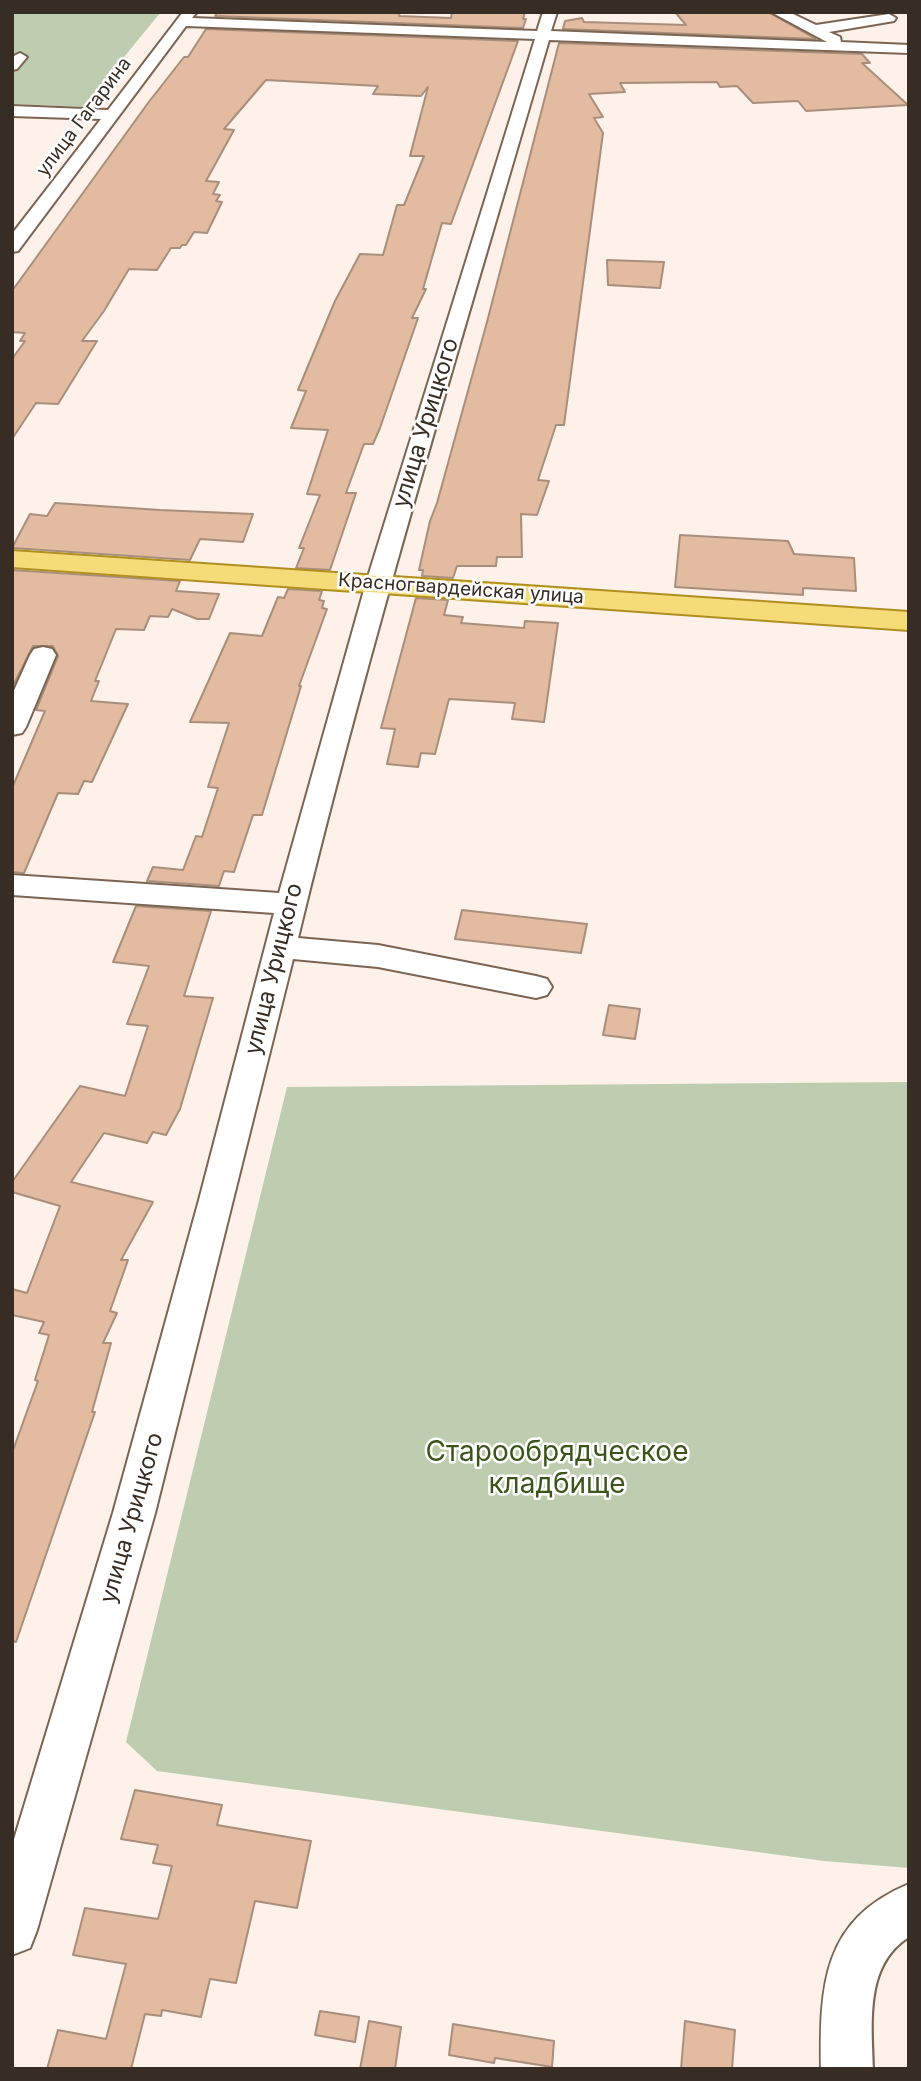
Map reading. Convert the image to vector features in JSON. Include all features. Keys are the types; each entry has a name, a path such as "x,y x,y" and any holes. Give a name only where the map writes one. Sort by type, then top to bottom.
{"main road":[{"name":"Красногвардейская улица","path":"12,559 909,621"}],"street":[{"name":"улица Урицкого","path":"12,1930 141,1487 291,904 378,583 550,12"},
{"path":"778,12 838,42 840,47"},
{"path":"186,17 542,37 909,49"},
{"name":"улица Гагарина","path":"14,241 113,116 186,17"},
{"path":"814,30 889,18"},
{"path":"12,111 113,116"},
{"path":"27,125 46,112"},
{"path":"12,727 43,655"},
{"path":"12,885 291,904"},
{"path":"847,2069 846,2001 854,1962 872,1935 893,1916 909,1909"}],"lane":[{"path":"280,947 378,956 536,987"}],"green space":[{"path":"12,12 161,12 83,107 12,104"},
{"name":"Старообрядческое кладбище","path":"909,1082 909,1868 824,1861 157,1771 126,1742 287,1087"}],"building":[{"path":"218,12 400,12 399,16 451,18 452,12 525,12 523,19 526,19 523,28 215,16"},
{"path":"675,12 768,12 816,39 563,29 565,21 582,18 584,22 686,25"},
{"path":"206,29 518,41 451,224 442,223 423,289 426,289 412,318 418,318 380,428 373,444 364,444 346,493 356,493 330,570 296,568 304,548 299,548 320,495 307,494 328,430 291,428 306,391 298,390 335,301 360,254 383,255 397,205 404,205 424,156 410,156 428,87 421,96 373,94 378,86 266,80 224,129 234,130 206,181 219,182 213,194 220,195 216,201 222,202 207,233 194,232 186,245 171,248 157,270 129,269 82,341 97,341 58,404 36,403 12,439 12,359 25,341 20,341 25,333 12,332 12,291 148,103 184,57 188,57"},
{"path":"559,43 862,54 870,63 862,63 908,105 806,111 798,101 753,103 737,86 720,87 717,82 620,83 625,92 589,94 603,117 594,118 603,133 564,425 556,425 538,480 549,481 537,515 521,514 522,557 497,557 496,566 457,566 453,578 422,576 423,570 419,570 430,521 487,322"},
{"path":"607,260 664,262 660,288 608,285"},
{"path":"55,503 253,514 243,542 200,539 190,560 12,548 30,514 47,516"},
{"path":"680,535 788,541 794,554 854,558 856,591 803,588 803,595 675,587"},
{"path":"12,570 180,581 176,591 219,594 209,619 197,619 172,609 168,617 150,616 144,630 116,629 95,681 99,681 91,701 128,704 92,782 84,781 78,794 58,793 24,873 12,872 12,788 45,711 36,710 58,656 53,646 33,646 12,688"},
{"path":"288,589 322,591 319,600 324,601 322,608 327,609 299,686 262,815 253,815 234,872 224,871 219,886 147,881 153,867 183,870 196,836 202,837 218,788 208,787 229,723 190,722 230,633 262,636 278,597 284,598"},
{"path":"416,598 448,600 444,615 463,617 461,623 524,628 525,621 558,623 544,722 512,719 515,703 449,699 435,754 421,753 418,767 387,764 395,729 381,728"},
{"path":"136,906 211,911 184,996 213,998 180,1109 166,1135 153,1132 147,1143 104,1133 71,1182 153,1202 121,1260 128,1260 110,1311 117,1313 103,1343 111,1343 92,1412 95,1412 16,1642 12,1641 12,1453 38,1381 35,1380 49,1335 39,1333 44,1322 12,1315 12,1289 27,1293 60,1206 12,1192 12,1182 80,1086 125,1096 148,1026 127,1024 149,966 113,962"},
{"path":"462,910 587,924 581,953 455,939"},
{"path":"609,1005 640,1009 635,1039 603,1035"},
{"path":"135,1790 222,1805 217,1825 311,1841 297,1908 255,1901 236,1983 210,1979 201,2017 162,2010 161,2016 145,2014 131,2069 47,2069 58,2030 106,2039 126,1964 73,1955 85,1908 158,1919 172,1866 153,1863 158,1845 121,1839"},
{"path":"320,2011 359,2017 355,2042 315,2035"},
{"path":"369,2021 401,2027 395,2069 360,2069"},
{"path":"685,2021 735,2030 732,2069 681,2069"},
{"path":"453,2024 554,2041 552,2067 495,2058 494,2063 449,2055"}]}
